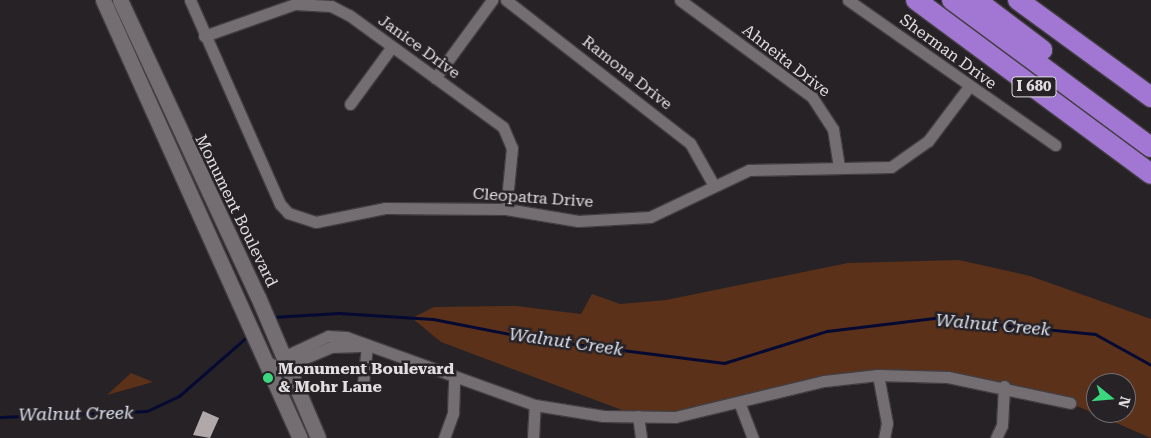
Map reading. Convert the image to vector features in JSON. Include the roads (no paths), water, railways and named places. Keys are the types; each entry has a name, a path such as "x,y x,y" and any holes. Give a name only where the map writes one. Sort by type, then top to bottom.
{"highway":[{"name":"I 680","path":"916,0 1151,174"},
{"name":"I 680","path":"952,0 1151,147"},
{"name":"I 680","path":"976,0 1151,133"},
{"path":"1018,0 1151,97"}],"main road":[{"name":"Monument Boulevard","path":"103,0 244,307 300,438"},
{"name":"Monument Boulevard","path":"120,0 277,339 318,438"}],"street":[{"name":"Cleopatra Drive","path":"190,0 204,36 288,212 316,222 385,208 506,209 578,221 650,216 713,184 749,170 891,167 909,158 928,141 968,88"},
{"path":"435,78 492,0"},
{"name":"Ramona Drive","path":"506,0 690,143 713,184"},
{"name":"Ahneita Drive","path":"680,0 812,97 833,129 839,168"},
{"name":"Sherman Drive","path":"848,0 968,88 1055,145"},
{"name":"Janice Drive","path":"204,36 269,9 313,4 331,6 349,15 509,135 512,148 506,209"},
{"path":"350,104 391,48"},
{"path":"266,356 286,362 331,347 364,347 535,405 638,416 675,417 824,381 878,375 948,377 1004,386 1070,403"},
{"path":"363,384 364,347"},
{"path":"878,375 887,423 884,438"},
{"path":"444,438 453,413 454,377"},
{"path":"996,438 1002,426 1004,386"},
{"path":"739,402 753,438"},
{"path":"533,438 535,405"},
{"path":"638,416 641,438"}],"waterway":[{"name":"Walnut Creek","path":"272,317 339,313 433,319 535,339 724,363 827,331 934,318 1095,334 1151,365"},
{"name":"Walnut Creek","path":"0,417 147,411 179,396 249,335"}],"place":[{"name":"Monument Boulevard & Mohr Lane","path":"268,378"}]}
